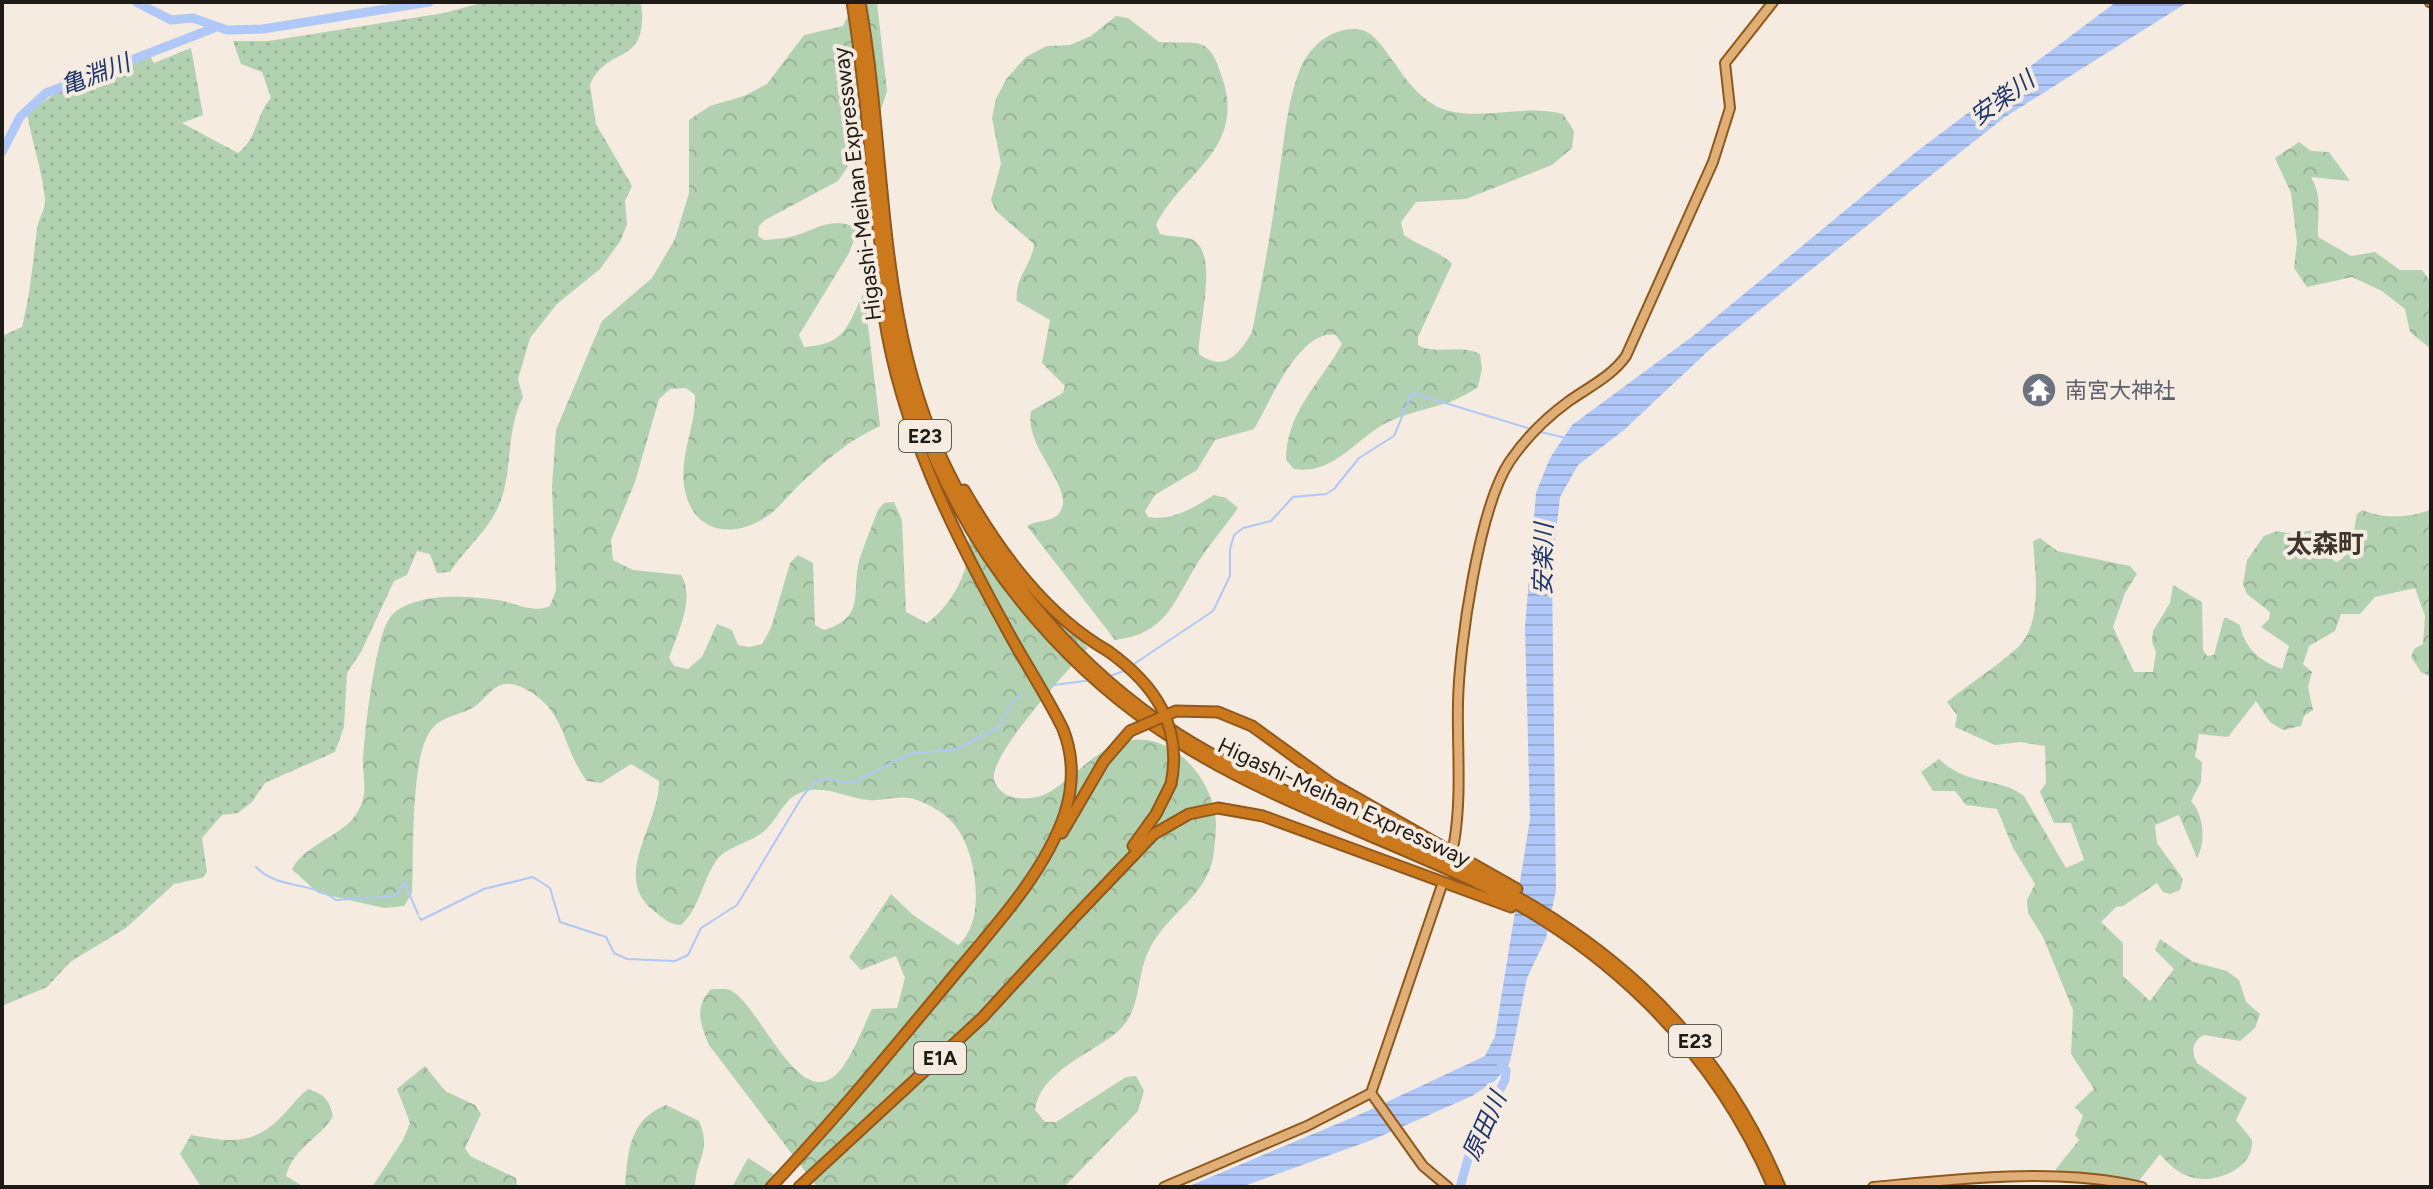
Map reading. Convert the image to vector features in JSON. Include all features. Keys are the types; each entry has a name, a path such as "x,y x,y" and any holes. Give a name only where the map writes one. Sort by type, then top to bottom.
{"highway":[{"name":"Higashi-Meihan Expressway","path":"852,2 889,314 906,383 930,449 959,508 989,558 1039,622 1106,685 1232,765 1489,884 1570,929 1604,953 1669,1012 1707,1057 1749,1121 1780,1187"},
{"name":"Higashi-Meihan Expressway","path":"860,2 890,273 910,370 945,465 981,531 1041,614 1090,670"},
{"name":"E1A","path":"771,1187 992,930 1038,865 1067,805 1072,783 1070,753 1058,719 958,534 907,412 882,303 870,154"},
{"path":"910,370 948,461 991,534 1046,603 1146,682 1165,710 1174,747 1171,784 1149,825 1071,921"},
{"path":"936,997 1006,919 1118,743 1140,725 1176,711 1209,710 1252,726 1320,776 1398,820 1489,884 1570,929"},
{"path":"1071,921 1143,843 1164,826 1196,812 1240,810 1380,858 1489,884"},
{"name":"E1A","path":"799,1187 983,1017 1071,921"},
{"name":"Higashi-Meihan Expressway","path":"1570,929 1629,983 1683,1039 1730,1104 1773,1187"}],"main road":[{"path":"1454,843 1460,793 1459,676 1485,522 1500,478 1539,427 1565,404 1615,370 1626,356 1717,150 1731,103 1725,63 1773,2"},
{"path":"1442,885 1396,1009 1374,1097 1423,1166 1448,1187"},
{"path":"1164,1187 1374,1097"},
{"path":"1873,1187 2035,1178 2090,1179 2142,1187"}],"green space":[{"path":"485,2 641,2 642,23 633,47 607,64 590,85 596,124 632,186 625,201 627,224 621,240 600,269 557,304 530,338 518,379 523,397 514,422 505,487 497,510 450,572 437,573 430,554 417,551 407,575 394,581 361,652 347,673 344,727 335,752 265,783 252,802 238,813 222,815 202,838 207,872 202,878 174,884 126,928 70,962 47,987 2,1006 2,336 22,327 38,225 45,203 27,113 60,90 150,56 154,63 191,48 203,115 182,123 238,153 249,141 271,98 262,72 241,64 233,41 269,41 444,13"},
{"path":"855,2 877,2 887,91 876,125 838,181 765,220 759,226 758,236 764,240 787,238 833,223 858,230 849,253 799,335 804,347 829,342 837,337 849,324 864,292 880,426 836,453 766,517 739,529 726,530 703,522 688,501 683,473 695,395 686,388 670,389 659,399 635,482 611,540 613,560 633,570 681,575 687,594 686,605 669,658 674,666 688,669 702,657 717,624 732,630 738,645 749,647 762,644 771,628 790,563 798,555 813,563 815,625 824,630 847,618 855,602 860,558 878,510 884,503 894,502 902,520 906,612 927,623 944,607 958,587 964,572 970,533 982,513 1047,606 1088,648 1008,745 994,774 998,788 1014,797 1041,796 1102,752 1128,740 1163,744 1191,765 1202,780 1216,823 1211,867 1205,880 1149,950 1135,1004 1125,1024 1056,1075 1039,1097 1035,1110 1045,1122 1056,1122 1126,1077 1136,1076 1144,1091 1138,1111 1064,1187 817,1187 709,1045 701,1023 702,1003 711,989 730,990 742,1000 798,1072 813,1081 829,1080 844,1065 872,1009 897,1008 905,978 896,956 861,970 849,957 891,894 913,915 958,945 967,935 976,890 965,843 952,822 936,809 917,800 870,800 816,790 798,794 790,799 763,832 720,856 687,918 681,925 673,924 654,911 642,897 636,882 640,849 657,798 659,781 631,764 601,783 587,781 551,710 529,691 505,684 494,689 472,708 436,725 424,743 416,784 412,893 404,906 384,908 318,893 292,869 309,850 341,829 358,811 364,795 364,750 375,666 384,630 395,612 415,602 447,597 498,600 530,608 550,606 556,590 552,487 556,430 602,321 652,278 675,239 689,193 689,120 710,106 744,96 767,84 804,35 843,26"},
{"path":"1116,16 1128,18 1159,42 1201,44 1212,54 1223,80 1228,104 1218,143 1156,225 1160,234 1191,239 1200,246 1205,258 1206,291 1199,354 1216,362 1237,354 1252,332 1292,97 1304,60 1324,39 1342,30 1352,29 1371,35 1420,94 1449,111 1477,114 1548,111 1563,114 1574,131 1572,148 1552,165 1466,199 1416,202 1401,222 1404,235 1452,264 1418,337 1418,345 1432,350 1464,350 1480,354 1482,368 1478,387 1455,400 1386,423 1321,467 1294,469 1286,460 1292,427 1306,399 1342,344 1336,335 1323,336 1310,343 1288,369 1254,429 1215,440 1197,470 1155,495 1145,511 1148,517 1174,515 1214,495 1226,498 1238,508 1204,553 1165,616 1145,632 1115,640 1027,526 1057,516 1063,502 1056,479 1034,439 1031,411 1063,393 1065,386 1042,363 1050,320 1017,301 1018,285 1034,244 996,211 991,200 1001,164 992,118 996,99 1007,78 1026,57 1047,46 1070,45 1091,36"},
{"path":"2299,142 2311,151 2329,152 2350,181 2311,177 2318,199 2318,237 2351,256 2375,252 2400,270 2422,270 2431,282 2431,349 2410,332 2405,309 2382,291 2352,277 2307,287 2294,268 2297,242 2291,193 2275,158"},
{"path":"2431,509 2431,677 2421,672 2411,657 2414,649 2423,644 2425,616 2415,588 2375,597 2360,614 2341,614 2335,631 2309,646 2303,664 2312,672 2308,687 2313,710 2304,716 2301,726 2283,730 2270,722 2256,701 2228,737 2199,734 2195,757 2202,762 2201,782 2191,801 2199,813 2202,829 2202,845 2197,858 2179,815 2155,825 2157,843 2183,879 2180,890 2170,894 2163,892 2157,883 2123,906 2116,907 2101,922 2123,943 2123,976 2150,1001 2174,969 2155,950 2160,939 2193,962 2227,971 2239,980 2246,1002 2260,1014 2255,1028 2240,1041 2204,1035 2194,1047 2197,1063 2247,1098 2236,1120 2252,1140 2247,1159 2231,1172 2211,1179 2182,1173 2160,1154 2138,1182 2112,1175 2057,1174 2056,1169 2079,1140 2075,1135 2083,1116 2075,1107 2094,1089 2071,1054 2073,1010 2043,937 2028,913 2027,900 2035,884 2013,848 1997,809 1966,805 1955,791 1933,791 1921,772 1939,759 1961,774 2014,790 2024,796 2066,868 2084,860 2071,823 2054,823 2040,792 2046,783 2045,746 2020,742 1995,745 1955,727 1957,715 1947,702 2008,656 2025,639 2031,626 2036,597 2033,541 2040,538 2057,551 2130,566 2137,574 2125,593 2113,627 2134,672 2153,672 2156,652 2152,642 2153,631 2170,603 2173,585 2202,602 2203,650 2207,656 2214,655 2224,618 2227,618 2240,625 2245,641 2255,653 2282,669 2289,646 2261,627 2269,619 2270,612 2247,594 2243,584 2247,560 2264,536 2277,531 2292,534 2319,529 2324,553 2336,562 2347,554 2357,514 2363,510 2397,516"},
{"path":"425,1066 445,1091 475,1105 481,1114 465,1148 470,1156 516,1178 517,1187 372,1187 403,1140 410,1123 397,1089"},
{"path":"308,1089 325,1098 333,1117 289,1167 286,1176 304,1187 201,1187 180,1154 191,1135 222,1140 252,1137 276,1122"},
{"path":"666,1105 699,1121 703,1131 704,1147 695,1187 625,1187 627,1161 638,1128 644,1119"},
{"path":"748,1158 775,1175 778,1187 732,1187"}],"water":[{"name":"安楽川","path":"2116,2 2188,2 2005,117 1708,351 1624,430 1578,465 1560,497 1552,569 1556,890 1546,938 1527,978 1510,1062 1496,1080 1472,1096 1372,1140 1241,1187 1187,1187 1363,1113 1485,1056 1495,1036 1530,819 1525,627 1536,493 1550,458 1572,425 1693,336 1916,152"}],"waterway":[{"path":"136,2 171,20 193,18 227,30 263,29 429,2"},
{"name":"亀淵川","path":"2,152 20,117 46,93 214,28"},
{"path":"1131,666 1213,611 1230,576 1230,549 1234,535 1243,528 1271,521 1293,497 1326,494 1334,489 1359,458 1394,436 1412,393 1531,429"},
{"path":"1541,432 1566,438"},
{"path":"1110,676 1126,670"},
{"path":"1054,685 1092,680"},
{"path":"419,917 421,920 484,889 533,877 550,888 560,922 606,937 614,953 627,959 675,961 688,955 701,928 737,905 802,797 814,783 824,779 852,783 909,754 957,749 999,727 1014,700 1024,693"},
{"path":"256,867 274,879 316,890 336,900 395,896 404,882 418,914"},
{"name":"原田川","path":"1460,1187 1472,1145 1505,1080 1506,1070 1501,1066"}],"place":[{"name":"南宮大神社","path":"2039,390"}],"district":[{"name":"太森町","path":"2325,544"}]}
